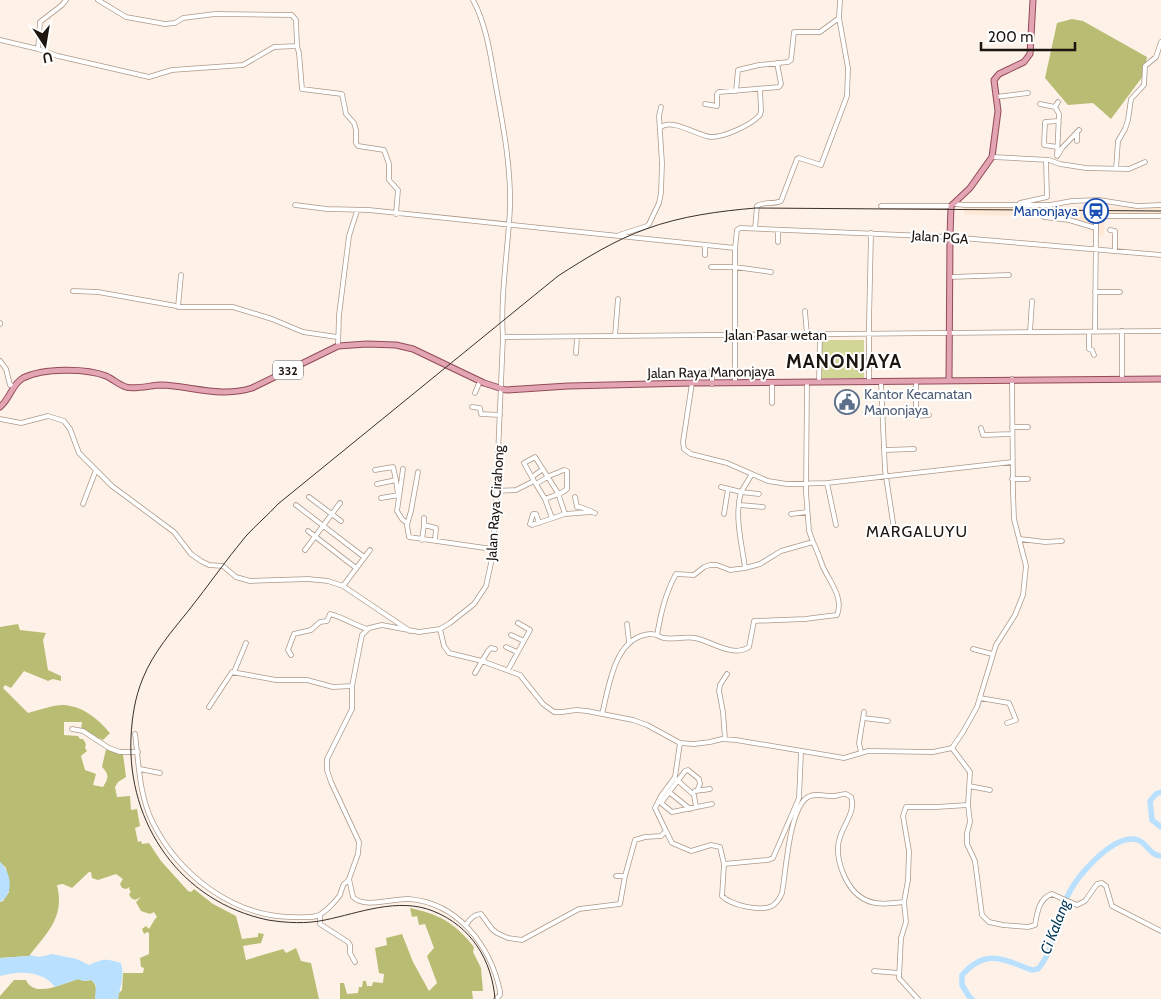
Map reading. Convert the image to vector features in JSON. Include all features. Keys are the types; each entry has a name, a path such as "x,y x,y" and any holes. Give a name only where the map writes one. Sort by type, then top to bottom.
{"main road":[{"path":"949,381 950,237 953,205 970,188 992,157 998,111 993,83 996,77 1019,65 1030,54 1033,0"},
{"name":"332","path":"0,407 7,402 14,386 25,377 48,372 68,370 100,374 129,388 159,385 227,392 252,388 338,346 366,344 407,347 429,355 501,389"},
{"name":"Jalan Raya Manonjaya","path":"501,389 692,383 1161,379"}],"street":[{"path":"38,49 40,22 66,0"},
{"path":"98,0 126,17 166,24 175,23 184,18 215,14 292,15 296,20 296,46 300,60 302,89 342,94 346,114 354,123 358,146 384,150 389,164 389,180 398,190 396,214"},
{"path":"473,0 492,60 507,146 510,178 502,321 503,338"},
{"path":"755,229 757,206 763,203 781,201 795,161 799,158 818,165 823,163 847,96 848,68 839,18 840,0"},
{"path":"736,91 738,70 759,65 787,63 790,61 794,32 821,32 839,18"},
{"path":"1,41 150,77 172,70 244,65 274,47 296,46"},
{"path":"1116,168 1118,141 1128,120 1130,98 1144,84 1145,66 1157,56 1161,42"},
{"path":"705,104 717,106 717,93 777,88 780,86 777,63"},
{"path":"660,128 670,125 710,137 722,136 760,115 760,89"},
{"path":"996,97 1028,93"},
{"path":"1055,107 1058,102"},
{"path":"1040,104 1055,107 1059,114 1057,156"},
{"path":"617,236 650,224 660,203 662,175 660,107"},
{"path":"1057,147 1044,145 1046,122 1058,121"},
{"path":"1054,161 1062,148 1078,131 1078,141"},
{"path":"992,157 1054,161 1076,168 1130,169 1145,162"},
{"path":"1015,204 1047,197 1046,160"},
{"path":"881,206 1050,205 1072,201 1099,200 1137,206 1161,205"},
{"path":"295,205 357,211 369,210 735,248 735,383"},
{"path":"338,346 337,337 349,236 357,211"},
{"path":"1096,221 1104,216 1161,216"},
{"path":"1044,217 1069,220 1096,228"},
{"path":"1087,217 1096,221"},
{"path":"1095,332 1096,221"},
{"name":"Jalan PGA","path":"735,248 737,230 740,228 950,237 1161,255"},
{"path":"778,230 778,242"},
{"path":"1110,230 1116,231 1115,251"},
{"path":"869,382 872,233"},
{"path":"705,245 705,255"},
{"path":"711,267 735,267 771,272"},
{"path":"178,307 181,275"},
{"path":"950,277 1009,275"},
{"path":"73,291 98,292 178,307 235,308 272,319 304,332 337,337"},
{"path":"1095,292 1120,292"},
{"path":"616,336 618,299"},
{"path":"1030,332 1032,301"},
{"path":"805,311 807,335"},
{"path":"1122,331 1122,379"},
{"name":"Jalan Pasar wetan","path":"503,338 1161,331"},
{"path":"1089,332 1089,349 1094,355"},
{"path":"819,382 820,335"},
{"path":"576,353 577,337"},
{"name":"Jalan Raya Cirahong","path":"440,629 474,604 483,592 491,563 503,338"},
{"path":"0,361 6,369 10,385 14,386"},
{"path":"712,370 712,384"},
{"path":"135,734 141,788 153,823 172,853 196,879 229,900 272,916 302,918 320,915 339,896 349,879 358,854 359,842 331,782 326,764 328,755 350,714 352,686 361,637 367,629 372,627 382,625 419,632 440,629 444,646 449,653 466,656 508,670 524,679 543,704 554,712 576,710 641,722 680,744 704,744 725,739 844,758 861,752 933,752 952,748 970,722 980,698 992,654 1015,614 1023,595 1026,566 1014,519 1011,434 1012,379"},
{"path":"475,394 480,380"},
{"path":"602,714 617,658 629,642 649,634 658,635 663,638 694,638 707,641 719,647 745,650 749,647 754,621 758,619 805,620 835,616 839,612 837,594 809,530 807,512 807,382"},
{"path":"881,382 886,476 894,530 909,530"},
{"path":"916,382 916,416 929,414"},
{"path":"692,383 683,442 684,449 691,454 727,463 777,484 828,483 1012,462"},
{"path":"772,383 772,403"},
{"path":"472,407 480,408 481,414 500,415"},
{"path":"0,419 21,423 48,416 64,421 70,429 79,453 112,486 174,532 191,554 201,561 209,565 223,566 236,577 250,581 308,579 344,586 410,631"},
{"path":"1012,427 1028,427"},
{"path":"981,428 983,435 1011,434"},
{"path":"885,450 914,449"},
{"path":"552,518 545,499 524,463 535,457 558,493 565,514"},
{"path":"375,470 393,467 398,495 398,514 407,523"},
{"path":"398,495 403,469"},
{"path":"534,480 543,469"},
{"path":"83,504 96,470"},
{"path":"496,491 516,490 534,480 564,470 567,471 567,489 562,493 545,499"},
{"path":"418,472 407,523 409,537 492,549"},
{"path":"745,568 738,517 742,492 752,474"},
{"path":"1012,479 1028,479"},
{"path":"377,484 396,480"},
{"path":"828,483 836,525"},
{"path":"721,487 758,494"},
{"path":"724,514 728,488"},
{"path":"535,496 541,493"},
{"path":"381,498 398,495"},
{"path":"309,497 341,521"},
{"path":"575,498 578,512"},
{"path":"304,550 340,503"},
{"path":"296,505 364,557"},
{"path":"740,505 763,507"},
{"path":"539,522 565,514 594,512 577,506"},
{"path":"791,514 807,512"},
{"path":"422,540 424,518"},
{"path":"424,525 436,528 435,540"},
{"path":"308,531 356,568"},
{"path":"1020,539 1062,542"},
{"path":"658,635 664,603 676,574 694,575 710,565 717,565 730,570 745,568 760,564 781,551 813,542"},
{"path":"344,586 370,550"},
{"path":"290,655 288,648 294,634 311,630 320,622 327,621 330,614 345,618 356,626 367,629"},
{"path":"508,670 530,629 518,624"},
{"path":"627,624 629,642"},
{"path":"511,635 524,641"},
{"path":"209,707 230,674 234,672 246,643"},
{"path":"506,647 517,652"},
{"path":"475,673 490,649 495,649"},
{"path":"973,649 992,654"},
{"path":"234,672 276,680 307,680 333,687 352,686"},
{"path":"725,739 719,691 720,685 727,674"},
{"path":"980,698 1009,703 1016,720 1007,723"},
{"path":"861,752 859,743 864,712"},
{"path":"863,718 888,721"},
{"path":"72,729 83,730 109,748 120,752 138,752"},
{"path":"680,744 676,779 661,803 669,811 674,812 712,804"},
{"path":"952,748 970,772 968,805 970,822 967,844 974,861 982,915 989,922 1003,925 1035,925 1045,896 1052,894 1077,905 1085,901 1097,884 1102,883 1108,891 1112,906 1161,931"},
{"path":"724,864 772,858 799,798 801,752"},
{"path":"140,769 160,773"},
{"path":"696,791 700,780 688,770 676,779 661,796 655,808 672,843 691,851 710,845 719,845 724,864 722,896 726,901 758,908 774,905 782,893 791,832 802,802 812,795 835,796 844,794 851,797 852,802 850,817 839,837 837,854 847,882 865,900 876,903 904,902"},
{"path":"676,779 694,795 696,807"},
{"path":"970,786 990,790"},
{"path":"691,792 710,789 704,790"},
{"path":"668,792 690,809"},
{"path":"799,798 802,802"},
{"path":"918,999 901,980 899,973 901,938 906,922 904,902 908,880 909,851 903,816 906,807 968,805"},
{"path":"466,925 469,920 481,914 497,933 508,938 522,940 579,909 618,905 622,897 625,876 635,840 644,837 662,836 666,831"},
{"path":"616,876 625,876"},
{"path":"349,879 353,897 358,901 365,903 408,899 419,901 448,912 466,925 480,942 492,962 500,991 500,995 496,999"},
{"path":"320,915 320,924 348,942 355,962"},
{"path":"874,971 899,973"}],"shaded area":[{"path":"964,207 1161,207 1161,215 1105,215 1104,236 1095,235 1095,232 1090,232 1090,225 1047,216 964,215"}],"green space":[{"path":"1072,19 1083,21 1147,57 1143,76 1111,119 1093,103 1068,105 1045,78 1057,23"},
{"path":"822,340 864,340 864,378 822,378"},
{"path":"18,624 20,630 46,633 43,640 48,670 61,676 61,681 53,679 48,681 24,671 11,688 5,685 3,688 28,713 63,705 77,708 90,714 100,723 110,733 103,740 97,739 81,729 82,722 64,722 64,735 78,736 86,744 85,748 87,751 81,756 85,770 96,774 93,785 103,787 106,781 107,774 102,767 106,749 123,754 126,777 118,782 115,787 117,797 130,796 131,810 137,809 140,826 135,828 138,842 141,841 142,844 149,843 161,861 188,891 191,892 194,889 213,904 236,916 242,939 258,937 258,933 264,934 261,943 243,946 246,960 283,949 286,953 296,948 301,961 311,963 319,999 118,999 119,993 122,990 123,973 143,973 144,968 141,967 140,958 149,954 149,933 144,934 142,929 146,926 149,929 157,917 154,912 150,914 141,911 136,902 141,897 135,900 131,898 129,894 131,892 130,887 122,888 120,884 123,879 116,874 98,880 92,878 91,872 89,872 72,888 63,884 57,885 59,907 48,932 29,956 0,958 0,902 3,901 9,892 6,868 0,862 0,627"},
{"path":"410,908 430,913 446,921 467,939 474,947 473,952 481,968 483,991 472,991 473,999 340,999 340,983 344,983 347,994 358,993 363,981 366,981 367,986 372,986 373,982 383,983 384,974 379,973 375,948 387,945 386,938 402,934 413,962 429,991 437,983 427,956 434,948 425,924 419,925 417,916 412,917"},
{"path":"78,979 84,981 91,980 95,984 95,999 0,999 0,996 14,980 26,980 30,986 42,989"}],"water":[{"path":"0,862 7,871 10,883 8,894 0,902"},
{"path":"52,954 77,959 89,965 105,960 121,963 122,977 118,999 95,999 96,985 91,980 84,981 78,979 55,987 44,977 30,973 0,976 0,958 30,955 39,957"}],"waterway":[{"name":"Ci Kalang","path":"1161,792 1156,794 1150,801 1152,820 1161,827"},
{"name":"Ci Kalang","path":"972,999 962,985 962,975 979,961 995,958 1032,970 1038,969 1052,943 1060,914 1072,887 1095,859 1105,851 1124,840 1133,839 1138,840 1153,853 1161,856"}],"railway":[{"path":"495,999 489,971 477,946 469,935 446,917 420,907 406,906 365,910 311,922 268,920 237,911 209,896 185,877 165,854 150,828 138,800 132,769 132,722 140,685 163,642 246,536 278,504 558,276 590,256 634,233 701,215 756,208 1161,211"}],"place":[{"name":"Manonjaya","path":"1096,211"},
{"name":"Kantor Kecamatan Manonjaya","path":"847,402"}],"district":[{"name":"MANONJAYA","path":"844,361"},
{"name":"MARGALUYU","path":"917,531"}]}
